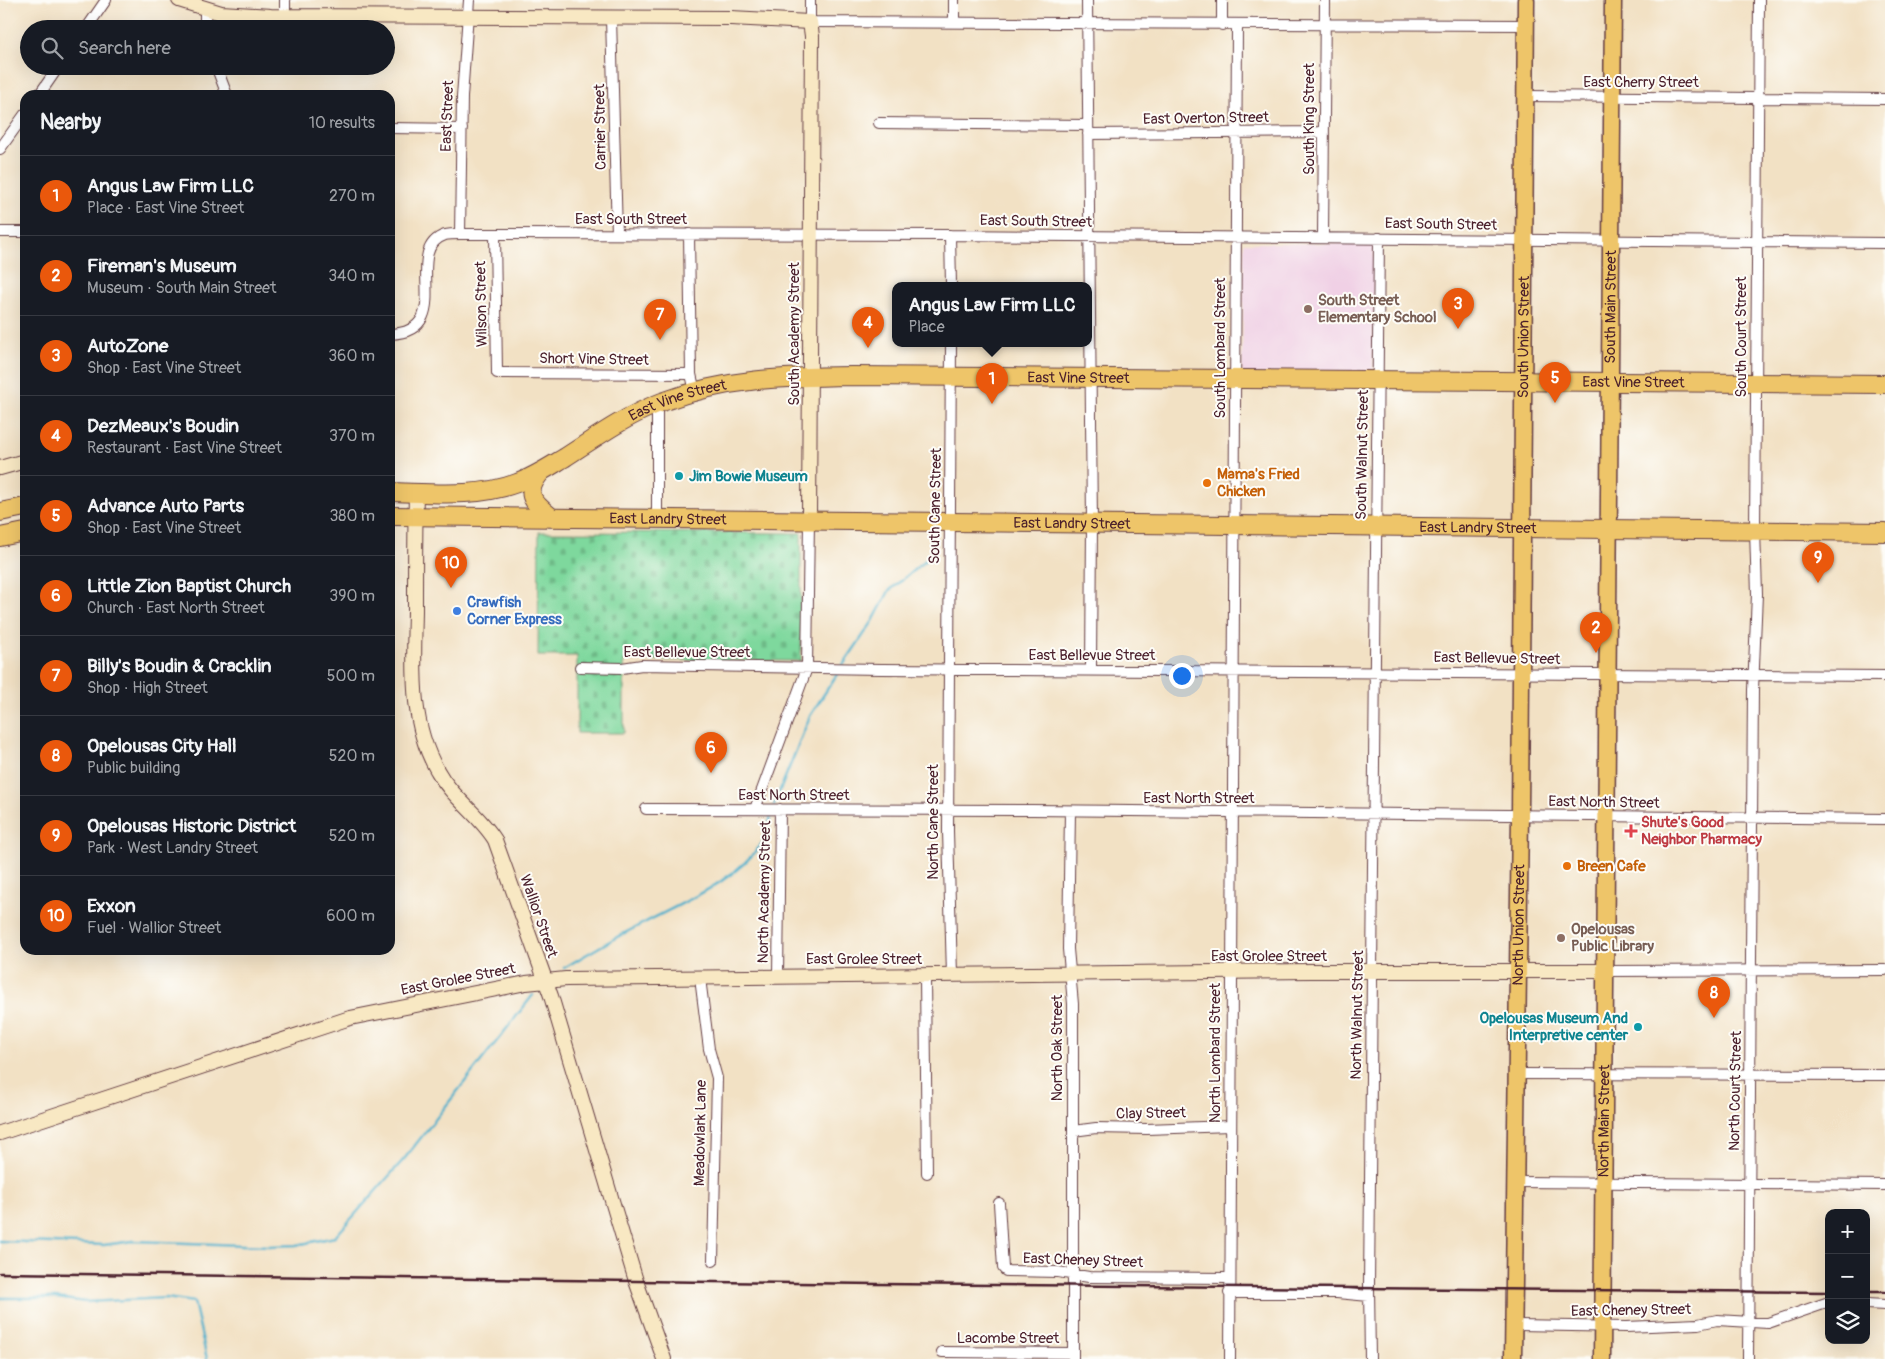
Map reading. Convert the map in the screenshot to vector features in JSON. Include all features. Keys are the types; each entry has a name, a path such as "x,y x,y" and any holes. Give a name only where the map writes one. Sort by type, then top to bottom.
{"highway":[{"name":"East Vine Street","path":"395,492 486,492 518,483 541,472 619,423 658,404 693,383 810,376 1885,384"},
{"path":"541,472 533,482 531,493 537,505 550,516"},
{"path":"0,512 20,508"},
{"name":"East Landry Street","path":"395,516 550,516 1885,532"},
{"path":"0,537 20,533"}],"main road":[{"name":"South Union Street","path":"1521,673 1526,0"},
{"name":"South Main Street","path":"1608,674 1612,0"},
{"name":"North Union Street","path":"1513,1359 1521,673"},
{"name":"North Main Street","path":"1602,1359 1608,674"}],"street":[{"path":"92,20 106,0"},
{"path":"180,0 221,13 285,16 1324,26 1526,25"},
{"path":"284,0 285,16"},
{"name":"East Street","path":"460,234 462,129 469,0"},
{"name":"South Academy Street","path":"807,668 812,36 810,0"},
{"path":"954,0 954,22"},
{"path":"1087,0 1089,282"},
{"path":"1222,0 1222,25"},
{"name":"South King Street","path":"1323,238 1325,0"},
{"name":"South Court Street","path":"1754,674 1758,594 1755,530 1759,0"},
{"path":"205,9 205,20"},
{"name":"Carrier Street","path":"611,18 617,234"},
{"name":"South Lombard Street","path":"1233,670 1237,25"},
{"path":"42,90 53,75"},
{"path":"219,75 225,90"},
{"name":"East Cherry Street","path":"1524,96 1885,99"},
{"path":"0,149 20,121"},
{"name":"East Overton Street","path":"879,123 1088,130 1237,133 1324,132"},
{"path":"395,128 462,129"},
{"path":"0,232 20,232"},
{"name":"East South Street","path":"395,334 402,333 412,328 420,321 425,312 427,302 428,250 434,241 445,235 460,234 950,235 1885,243"},
{"name":"Wilson Street","path":"495,234 497,373"},
{"path":"689,234 693,383"},
{"path":"950,235 951,282"},
{"name":"South Walnut Street","path":"1375,672 1379,238"},
{"name":"South Cane Street","path":"948,670 951,347"},
{"path":"1090,347 1092,523 1091,669"},
{"name":"Short Vine Street","path":"497,373 693,383"},
{"path":"657,518 658,404"},
{"path":"0,468 20,462"},
{"name":"Wallior Street","path":"416,493 414,685 421,733 428,752 449,788 483,824 495,840 544,980 636,1281 664,1359"},
{"name":"East Bellevue Street","path":"580,667 622,668 642,665 948,670 1091,669 1885,676"},
{"name":"North Academy Street","path":"755,809 807,668"},
{"name":"North Cane Street","path":"948,670 949,942 952,975"},
{"name":"North Lombard Street","path":"1230,1359 1233,670"},
{"name":"North Walnut Street","path":"1370,1359 1375,672"},
{"name":"North Court Street","path":"1748,1359 1748,1183 1754,674"},
{"name":"East North Street","path":"646,809 1885,819"},
{"name":"North Academy Street","path":"774,809 778,976"},
{"name":"North Oak Street","path":"1070,811 1068,888 1070,974 1073,1004 1073,1356"},
{"name":"East Grolee Street","path":"0,1133 350,1018 407,1005 544,980 1231,972 1885,970"},
{"path":"925,975 927,1173"},
{"name":"Meadowlark Lane","path":"700,978 707,1032 717,1078 713,1261"},
{"path":"1517,1074 1885,1075"},
{"name":"Clay Street","path":"1073,1131 1096,1128 1147,1129 1230,1126"},
{"path":"1515,1182 1885,1185"},
{"name":"East Cheney Street","path":"999,1203 1003,1268 1006,1271 1018,1273 1058,1272 1073,1280 1102,1277 1369,1296"},
{"name":"East Cheney Street","path":"1513,1325 1602,1327 1698,1324 1717,1320 1768,1323 1825,1303"},
{"path":"1870,1304 1885,1305"},
{"name":"Lacombe Street","path":"942,1352 1073,1356"}],"shaded area":[{"name":"South Street Elementary School","path":"1244,243 1374,244 1373,375 1242,374"}],"green space":[{"path":"539,532 801,533 801,661 624,660 624,733 577,733 577,656 538,656"}],"waterway":[{"path":"843,665 873,621 889,591 927,559"},
{"path":"774,805 810,716 839,671"},
{"path":"564,968 613,939 724,879 752,856 763,842 768,832 771,813"},
{"path":"0,1241 104,1245 133,1241 270,1246 297,1245 335,1237 405,1158 533,995"},
{"path":"0,1298 56,1298 86,1302 166,1298 194,1302 207,1359"}],"railway":[{"path":"0,1273 877,1284 1825,1292"},
{"path":"1870,1292 1885,1292"}],"place":[{"name":"South Street Elementary School","path":"1308,309"},
{"name":"AutoZone","path":"1458,329"},
{"name":"Billy's Boudin & Cracklin","path":"660,340"},
{"name":"DezMeaux's Boudin","path":"868,348"},
{"name":"Advance Auto Parts","path":"1555,403"},
{"name":"Angus Law Firm LLC","path":"992,404"},
{"name":"Jim Bowie Museum","path":"679,476"},
{"name":"Mama's Fried Chicken","path":"1207,483"},
{"name":"Opelousas Historic District","path":"1818,583"},
{"name":"Exxon","path":"451,588"},
{"name":"Crawfish Corner Express","path":"457,611"},
{"name":"Fireman's Museum","path":"1596,653"},
{"name":"Little Zion Baptist Church","path":"711,773"},
{"name":"Shute's Good Neighbor Pharmacy","path":"1631,831"},
{"name":"Breen Cafe","path":"1567,866"},
{"name":"Opelousas Public Library","path":"1561,938"},
{"name":"Opelousas City Hall","path":"1714,1018"},
{"name":"Opelousas Museum And Interpretive center","path":"1638,1027"}]}
